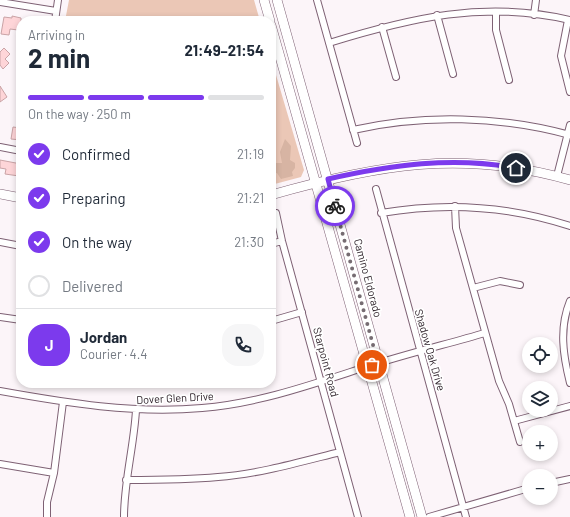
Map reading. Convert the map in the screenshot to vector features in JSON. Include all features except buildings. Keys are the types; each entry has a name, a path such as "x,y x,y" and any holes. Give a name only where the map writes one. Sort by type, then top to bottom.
{"main road":[{"path":"264,0 269,16"},
{"name":"Camino Eldorado","path":"277,0 422,517"},
{"path":"276,44 410,517"},
{"path":"276,194 328,179 391,166 443,162 503,166 557,176 570,180"},
{"path":"0,194 16,197"}],"street":[{"path":"56,16 58,0"},
{"path":"317,0 357,143"},
{"path":"534,15 536,0"},
{"path":"0,2 56,11"},
{"path":"329,43 382,27 437,15 462,12 496,12 569,20 561,56 570,88"},
{"path":"496,12 496,30 509,80"},
{"path":"437,15 453,74"},
{"path":"382,27 396,77"},
{"path":"353,130 402,122 451,119 491,121 528,126 569,135"},
{"path":"557,176 569,135 570,125"},
{"path":"0,147 16,150"},
{"name":"Shadow Oak Drive","path":"376,189 381,213 466,517"},
{"path":"381,213 402,209 455,206 509,211 546,218 570,226"},
{"path":"455,206 456,228 499,381 509,404 520,442"},
{"name":"Starpoint Road","path":"276,213 282,241 358,517"},
{"path":"276,243 282,241"},
{"path":"0,242 16,245"},
{"path":"473,288 500,281 520,285"},
{"path":"570,301 562,334 564,361 570,383"},
{"path":"276,320 302,312"},
{"path":"0,317 16,319"},
{"name":"Dover Glen Drive","path":"0,391 63,402 136,410 202,408 244,402 321,383 378,363 486,333"},
{"path":"562,334 570,335"},
{"path":"47,517 47,502 54,473 63,402"},
{"path":"514,421 570,406"},
{"path":"124,517 126,480 135,428 136,410"},
{"path":"126,480 179,480 225,476 286,466 340,452"},
{"path":"0,464 54,473"},
{"path":"558,482 570,480"},
{"path":"429,517 522,490"}],"shaded area":[{"path":"69,0 254,0 259,16 66,16"},
{"path":"276,75 304,170 301,177 276,184"},
{"path":"285,139 291,146 290,160 295,163 295,168 292,172 293,176 281,179 276,173 276,163 282,163 280,152"}],"way so far":[{"path":"335,206 378,363 372,365"}],"route":[{"path":"335,206 328,179 391,166 443,162 473,163 516,168"}]}
